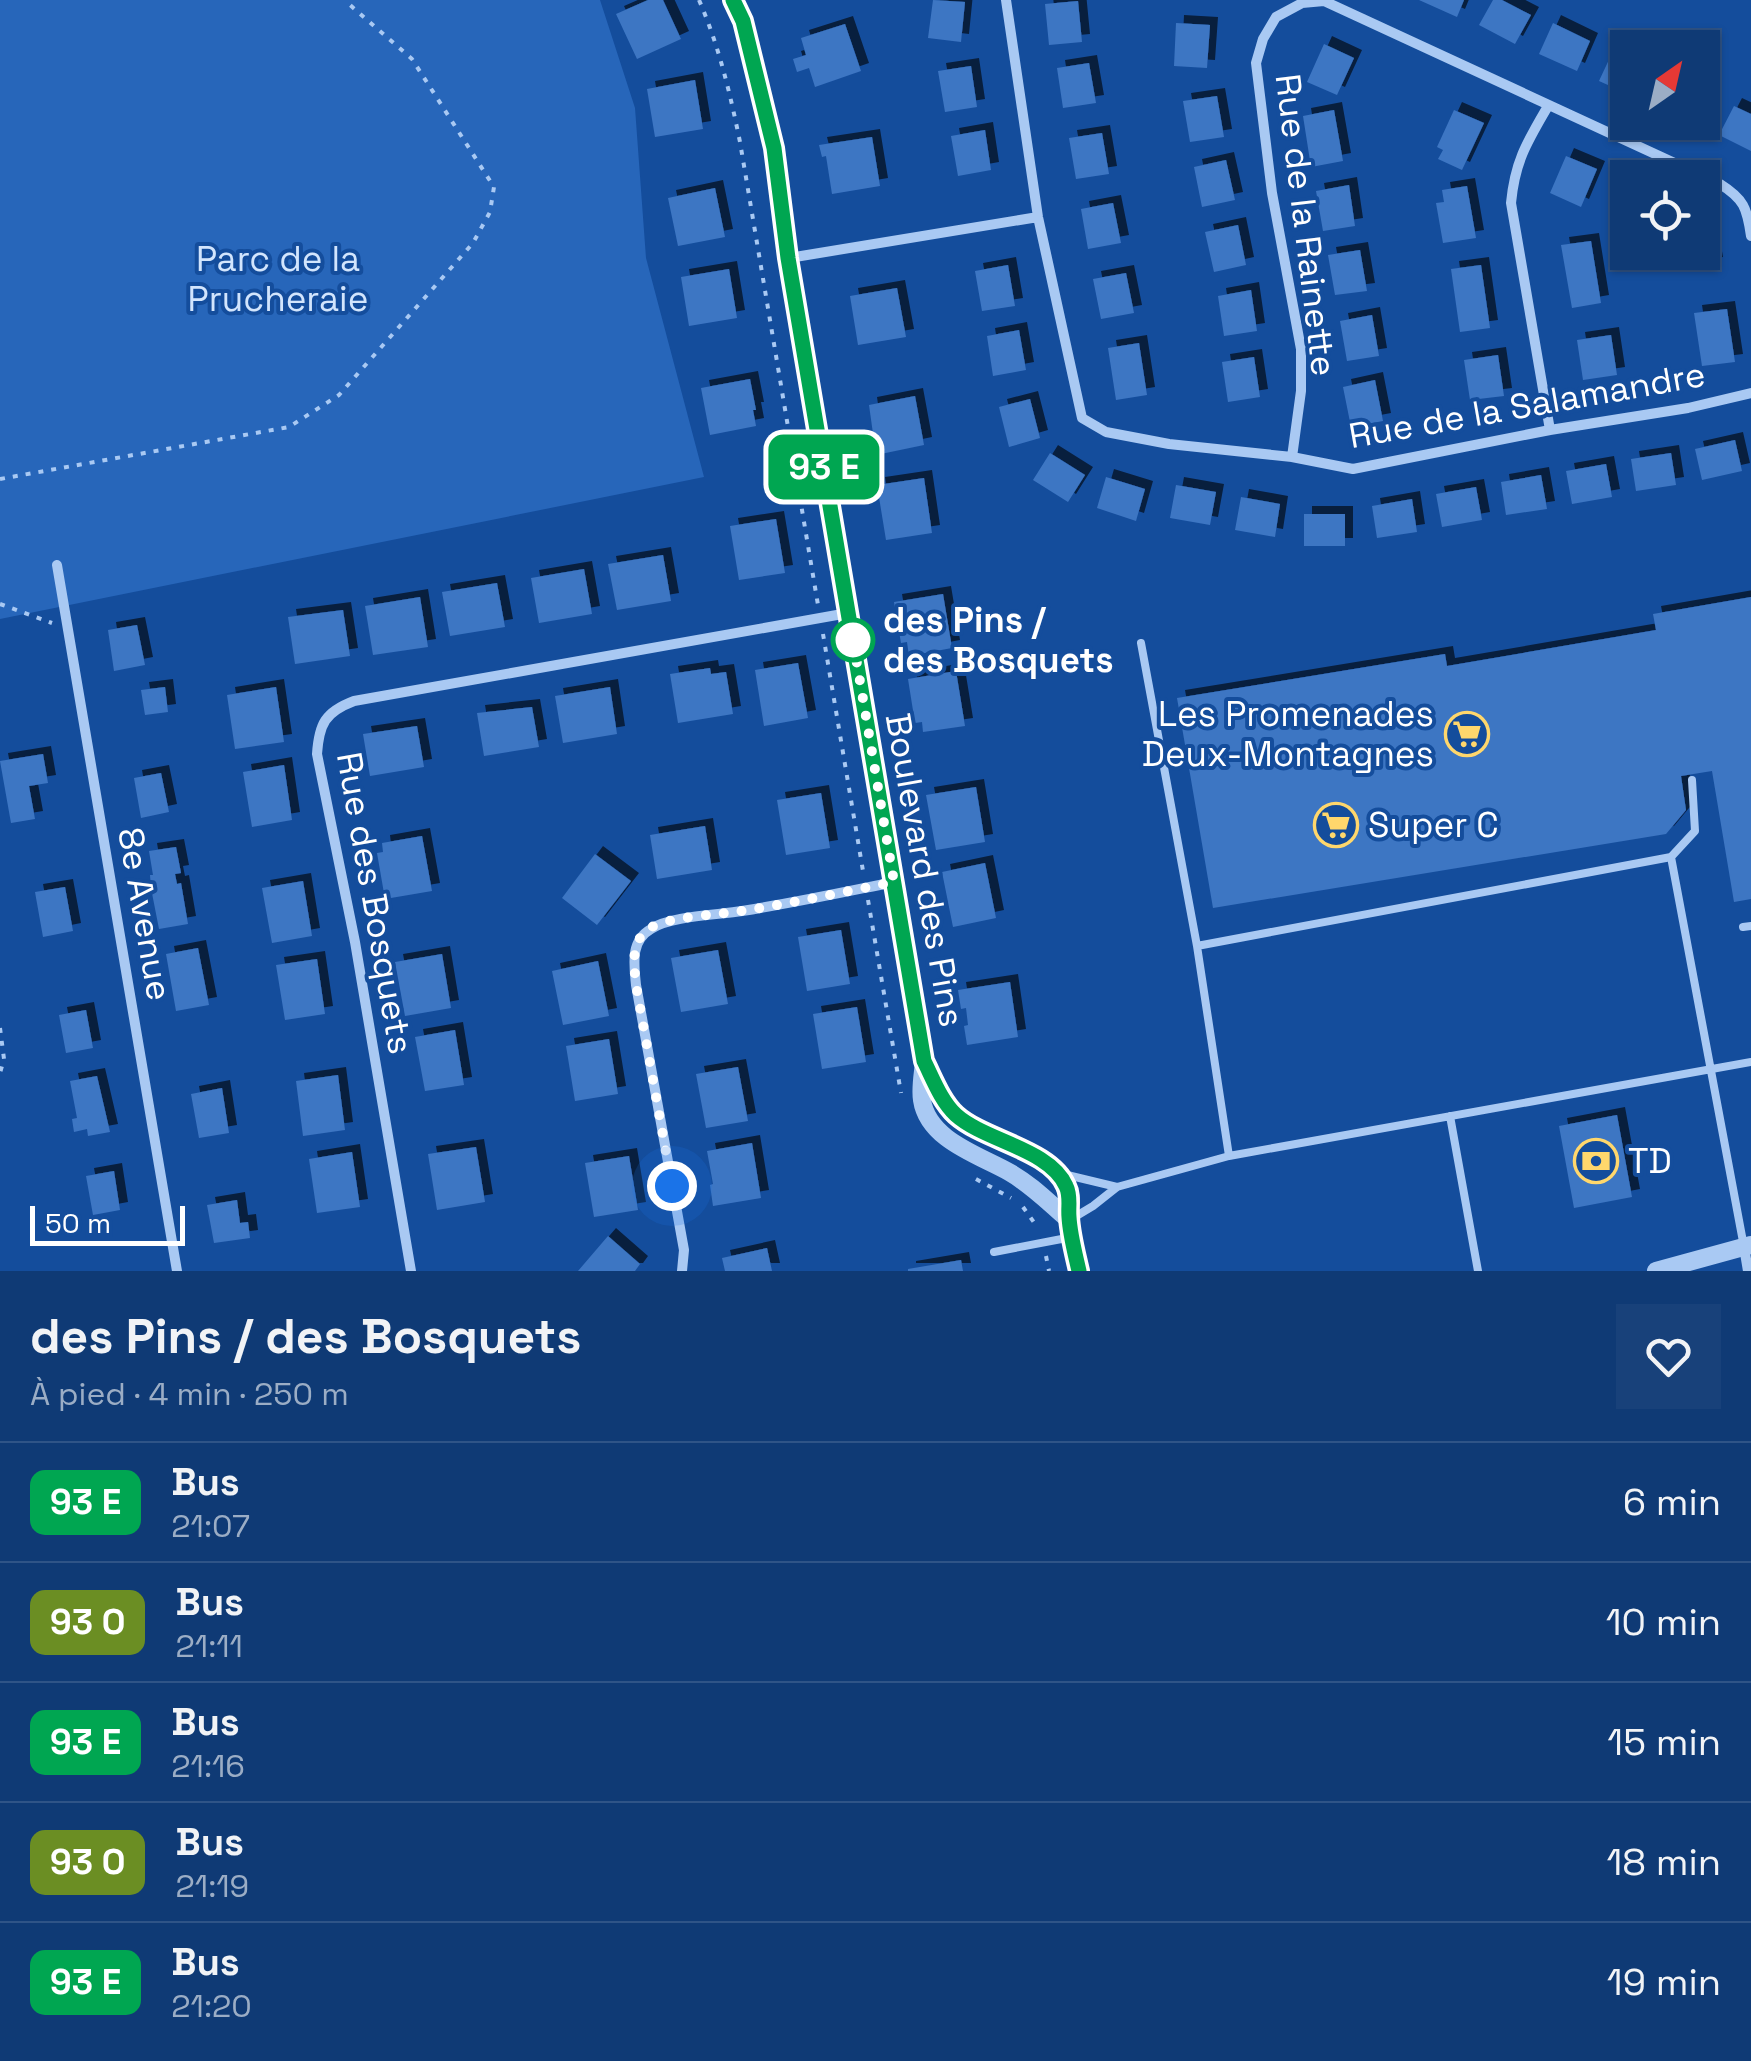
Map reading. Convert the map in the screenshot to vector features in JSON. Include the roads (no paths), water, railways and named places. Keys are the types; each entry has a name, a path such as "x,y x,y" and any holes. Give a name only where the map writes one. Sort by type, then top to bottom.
{"street":[{"name":"Boulevard des Pins","path":"733,0 743,21 774,148 788,258 924,1061 948,1107 969,1125 1035,1157 1056,1172"},
{"name":"Rue de la Salamandre","path":"1006,0 1038,218 1082,418 1106,432 1353,469 1751,393"},
{"name":"Rue de la Rainette","path":"1292,458 1301,391 1301,349 1272,193 1256,63 1276,16 1302,3 1324,2 1720,184 1738,195 1748,213 1751,236"},
{"path":"1548,106 1524,147 1514,174 1511,203 1550,430"},
{"path":"788,258 1038,218"},
{"name":"8e Avenue","path":"58,566 178,1271"},
{"name":"Rue des Bosquets","path":"411,1271 355,942 318,754 318,736 324,720 338,707 354,701 848,614"},
{"path":"682,1271 684,1250 636,985 634,957 638,941 649,929 664,922 894,882"},
{"path":"924,1061 922,1102 937,1128 956,1144 1034,1189 1071,1228"},
{"path":"1056,1172 1069,1194 1079,1271"},
{"path":"1656,1271 1747,1246 1748,1271"}],"lane":[{"path":"1141,642 1197,946 1230,1156"},
{"path":"1197,946 1671,857 1695,831 1692,780"},
{"path":"1671,857 1747,1246"},
{"path":"994,1252 1071,1228 1117,1187 1230,1156 1751,1062"},
{"path":"1450,1116 1478,1271"},
{"path":"1056,1172 1117,1187"}],"place":[{"name":"des Pins / des Bosquets","path":"853,640"},
{"name":"Les Promenades Deux-Montagnes","path":"1467,734"},
{"name":"Super C","path":"1336,825"},
{"name":"TD","path":"1596,1161"}],"park label":[{"name":"Parc de la Prucheraie","path":"278,279"}]}
